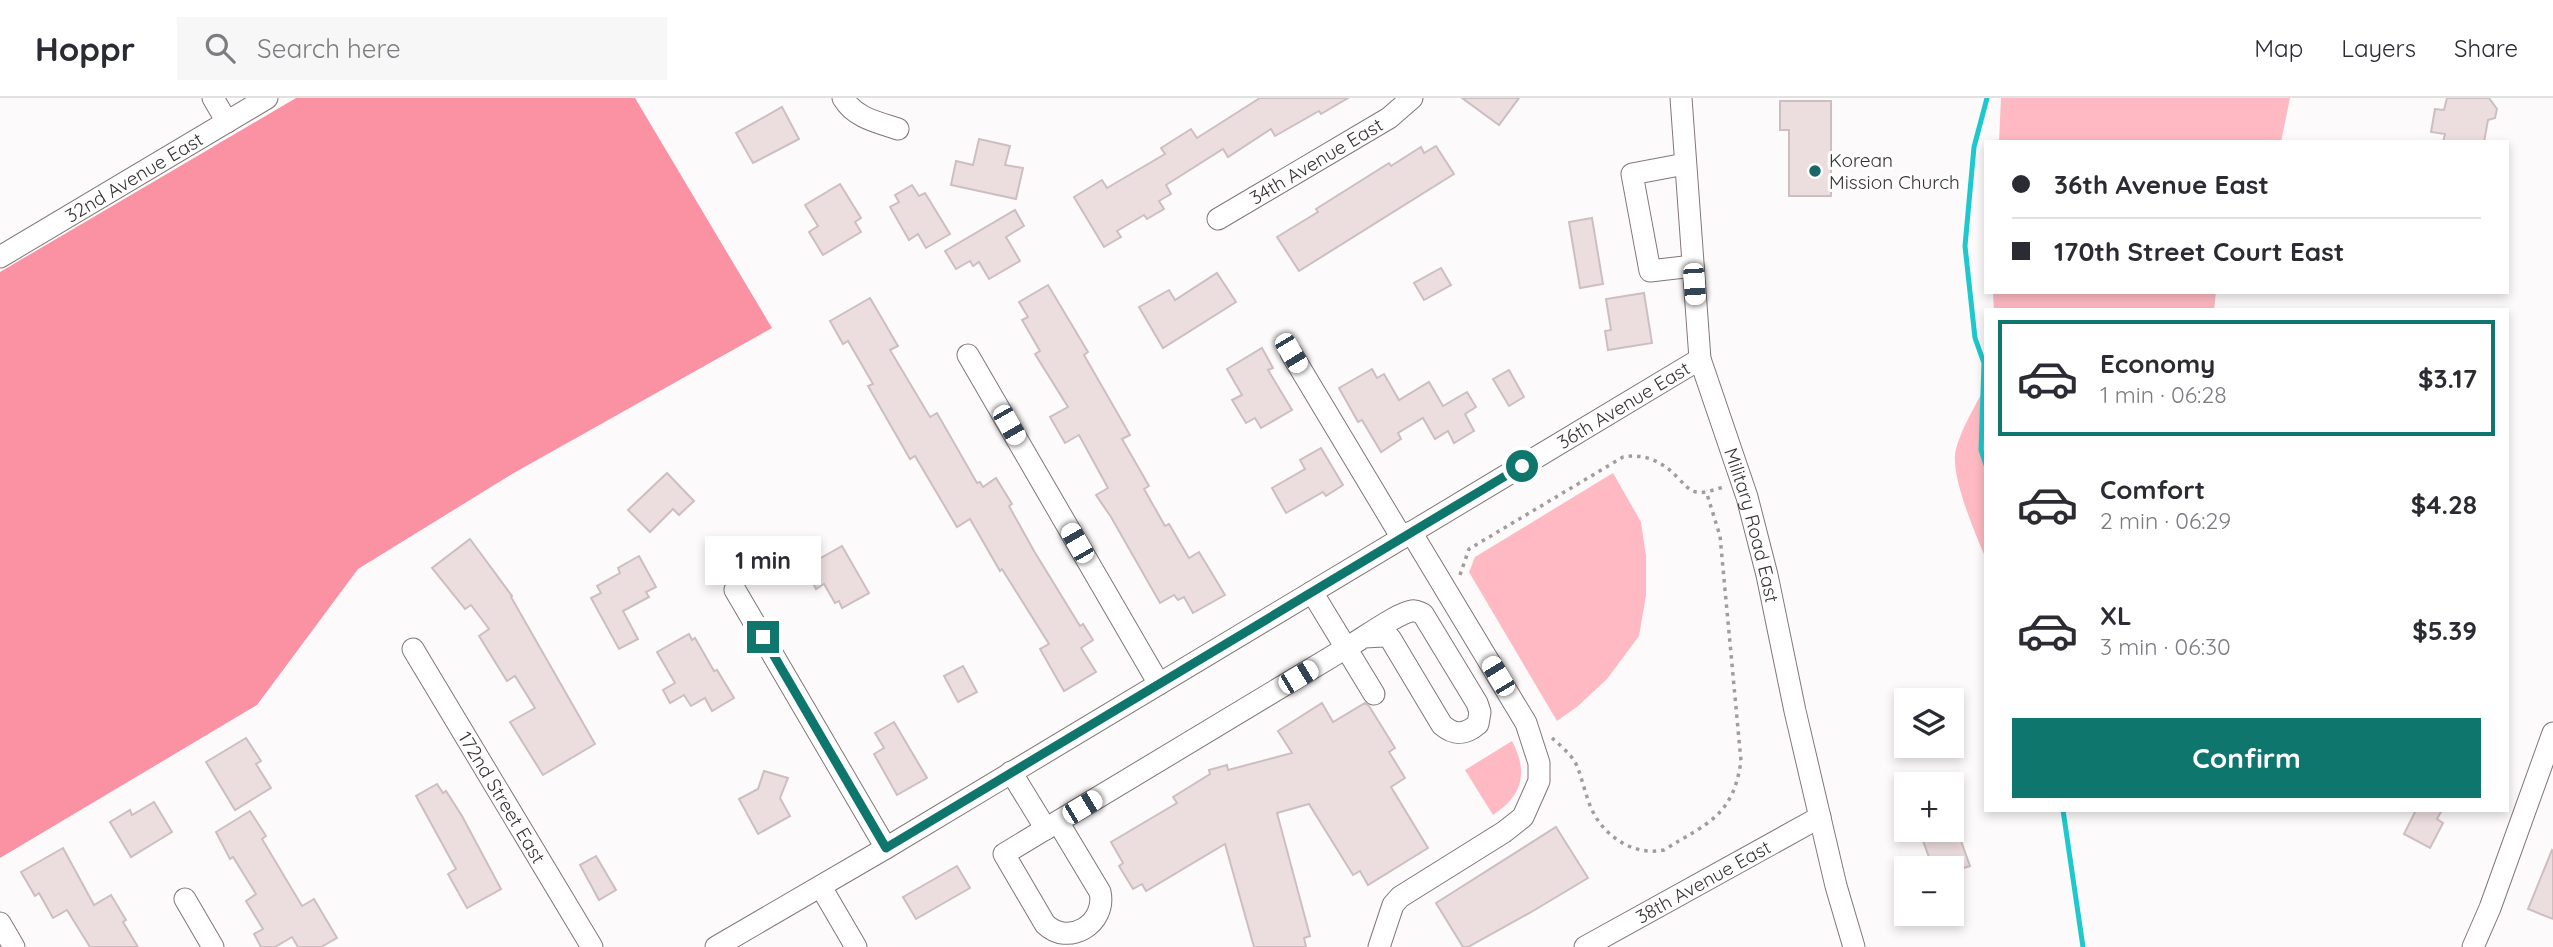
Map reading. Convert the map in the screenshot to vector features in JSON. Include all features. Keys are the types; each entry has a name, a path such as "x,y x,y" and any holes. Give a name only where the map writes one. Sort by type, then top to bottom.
{"street":[{"path":"213,98 227,122"},
{"name":"32nd Avenue East","path":"0,257 267,98"},
{"path":"843,98 849,107 865,118 898,129"},
{"name":"34th Avenue East","path":"1218,219 1388,118 1412,98"},
{"name":"Military Road East","path":"1681,98 1700,359 1743,484 1767,575 1820,817 1854,947"},
{"path":"1685,164 1632,174 1650,271 1693,266"},
{"path":"1291,353 1526,723 1539,763 1539,781 1523,817 1504,832 1400,897 1393,905 1379,947"},
{"path":"968,355 1159,684"},
{"name":"36th Avenue East","path":"716,947 821,887 1700,359"},
{"path":"735,590 886,848"},
{"path":"1312,592 1355,643 1374,694"},
{"path":"1012,772 1052,825 1100,891 1101,913 1090,924 1073,933 1052,931 1045,924 1004,854 1052,825 1355,643 1406,612 1414,610 1423,614 1477,703 1480,712 1478,724 1461,734 1450,732 1442,725 1390,638 1384,636 1355,643"},
{"name":"172nd Street East","path":"413,649 592,947"},
{"path":"2473,947 2490,908 2553,733"},
{"name":"38th Avenue East","path":"1585,947 1820,817"},
{"path":"821,887 856,947"},
{"path":"185,899 213,947"},
{"path":"2485,947 2490,908"},
{"path":"0,923 14,947"}],"path":[{"path":"1466,584 1459,573 1469,549 1623,457 1637,455 1654,459 1688,488 1699,493 1743,484"},
{"path":"1551,737 1576,764 1593,812 1608,834 1632,848 1656,852 1664,850 1714,819 1727,806 1738,785 1741,761 1720,536 1706,491"}],"shaded area":[{"path":"296,98 635,98 772,328 512,474 358,569 257,705 0,858 0,272"},
{"path":"2001,98 2290,98 2281,140 1999,140"},
{"path":"1993,294 2216,294 2214,308 1994,308"},
{"path":"1984,389 1984,554 1956,473 1956,449"},
{"path":"1613,473 1641,522 1646,556 1646,595 1639,636 1607,679 1557,721 1469,572 1475,557"},
{"path":"1512,741 1520,763 1520,783 1511,800 1493,815 1465,770"}],"building":[{"path":"1260,98 1348,98 1275,136 1271,129 1228,157 1223,149 1166,185 1171,194 1159,201 1164,209 1147,219 1144,215 1117,231 1121,237 1104,247 1074,197 1102,180 1107,188 1165,154 1161,148 1191,129 1197,138"},
{"path":"1462,98 1519,98 1499,125"},
{"path":"2447,98 2489,98 2497,109 2495,118 2488,120 2484,140 2444,140 2445,134 2431,132 2435,109 2444,110"},
{"path":"1780,101 1831,101 1831,196 1789,196 1789,130 1780,130"},
{"path":"782,107 799,139 753,163 736,133"},
{"path":"979,139 1010,146 1005,165 1023,168 1016,199 951,185 956,161 973,165"},
{"path":"1436,146 1454,174 1299,271 1277,237 1389,163 1391,166 1421,147 1424,153"},
{"path":"840,184 861,218 855,222 861,232 823,255 809,232 818,226 805,205"},
{"path":"912,185 919,196 925,193 950,234 926,248 918,234 909,240 890,207 899,202 895,195"},
{"path":"1015,210 1024,226 1006,237 1020,261 989,279 979,262 973,266 970,261 956,269 945,251"},
{"path":"1592,218 1603,284 1580,288 1569,222"},
{"path":"1441,268 1451,285 1424,300 1414,283"},
{"path":"1217,273 1236,302 1163,348 1139,307 1169,290 1175,300"},
{"path":"1048,285 1088,352 1084,355 1130,435 1122,439 1149,486 1144,489 1165,526 1169,524 1189,558 1199,552 1225,595 1193,613 1184,597 1178,600 1174,595 1160,603 1096,495 1108,488 1079,435 1065,443 1050,417 1068,407 1035,354 1040,351 1022,320 1028,317 1019,302"},
{"path":"1644,293 1652,343 1608,350 1605,331 1611,330 1606,299"},
{"path":"870,298 898,346 890,350 930,417 937,413 977,483 980,482 983,487 996,478 1012,504 1009,506 1034,551 1080,626 1083,624 1093,640 1081,648 1096,672 1064,691 1040,649 1049,644 1002,569 1000,571 970,519 957,527 915,456 910,459 868,386 873,384 848,341 843,344 830,321"},
{"path":"1262,348 1273,368 1268,370 1292,410 1261,428 1255,418 1246,423 1232,400 1242,395 1227,369"},
{"path":"1372,369 1377,378 1384,374 1399,400 1429,382 1443,406 1467,392 1476,407 1465,414 1474,431 1454,443 1448,431 1435,439 1423,418 1398,433 1401,439 1381,452 1362,420 1358,422 1339,388"},
{"path":"1509,370 1524,397 1509,406 1493,379"},
{"path":"1321,448 1343,485 1326,496 1323,492 1286,513 1272,488 1305,469 1300,460"},
{"path":"667,473 694,501 679,515 673,509 650,532 628,510"},
{"path":"470,539 512,596 595,744 543,775 510,722 535,708 515,676 507,681 479,636 489,629 471,605 465,609 432,568"},
{"path":"842,546 869,593 842,608 839,601 835,603 824,584 816,589 805,567"},
{"path":"639,556 656,587 646,592 649,597 623,611 638,639 619,649 591,598 601,593 597,586 620,573 618,568"},
{"path":"689,634 692,640 695,638 734,698 712,711 705,698 691,706 684,695 670,703 663,690 675,683 657,652"},
{"path":"963,666 977,692 958,702 944,676"},
{"path":"1322,703 1333,722 1365,703 1369,706 1395,748 1389,752 1405,778 1391,787 1428,848 1368,885 1360,871 1353,875 1309,804 1277,813 1310,936 1304,938 1306,947 1254,947 1225,844 1146,891 1142,884 1133,889 1119,866 1123,863 1111,842 1177,803 1173,797 1210,774 1209,770 1227,765 1228,770 1292,753 1278,731"},
{"path":"894,722 927,778 897,795 874,754 884,748 875,733"},
{"path":"246,738 261,761 256,764 271,788 235,810 206,762"},
{"path":"764,771 788,778 780,798 790,816 758,834 739,799 758,789"},
{"path":"437,784 443,793 446,791 462,816 501,889 467,908 448,874 456,869 416,796"},
{"path":"154,802 172,832 131,857 110,822 130,810 132,815"},
{"path":"250,811 266,836 262,839 302,906 314,899 337,938 321,947 298,947 292,937 275,947 261,947 254,934 263,929 246,901 256,894 233,857 230,859 216,832"},
{"path":"2415,812 2441,812 2437,819 2443,823 2430,848 2404,834"},
{"path":"1556,827 1588,878 1468,947 1463,947 1436,903"},
{"path":"1923,842 1961,842 1970,866 1964,868 1964,856 1929,856"},
{"path":"63,848 94,905 111,895 138,947 90,947 67,910 53,918 39,893 35,896 21,872"},
{"path":"2553,851 2553,919 2528,909"},
{"path":"596,856 616,890 599,900 580,865"},
{"path":"957,866 970,888 916,919 903,897"}],"waterway":[{"path":"1984,363 1975,338 1965,246 1974,147 1987,98"},
{"path":"1984,363 1981,450 1984,459"},
{"path":"2063,812 2083,947"}],"place":[{"name":"Korean Mission Church","path":"1815,171"}],"route":[{"path":"763,637 886,848 1522,466"}]}
